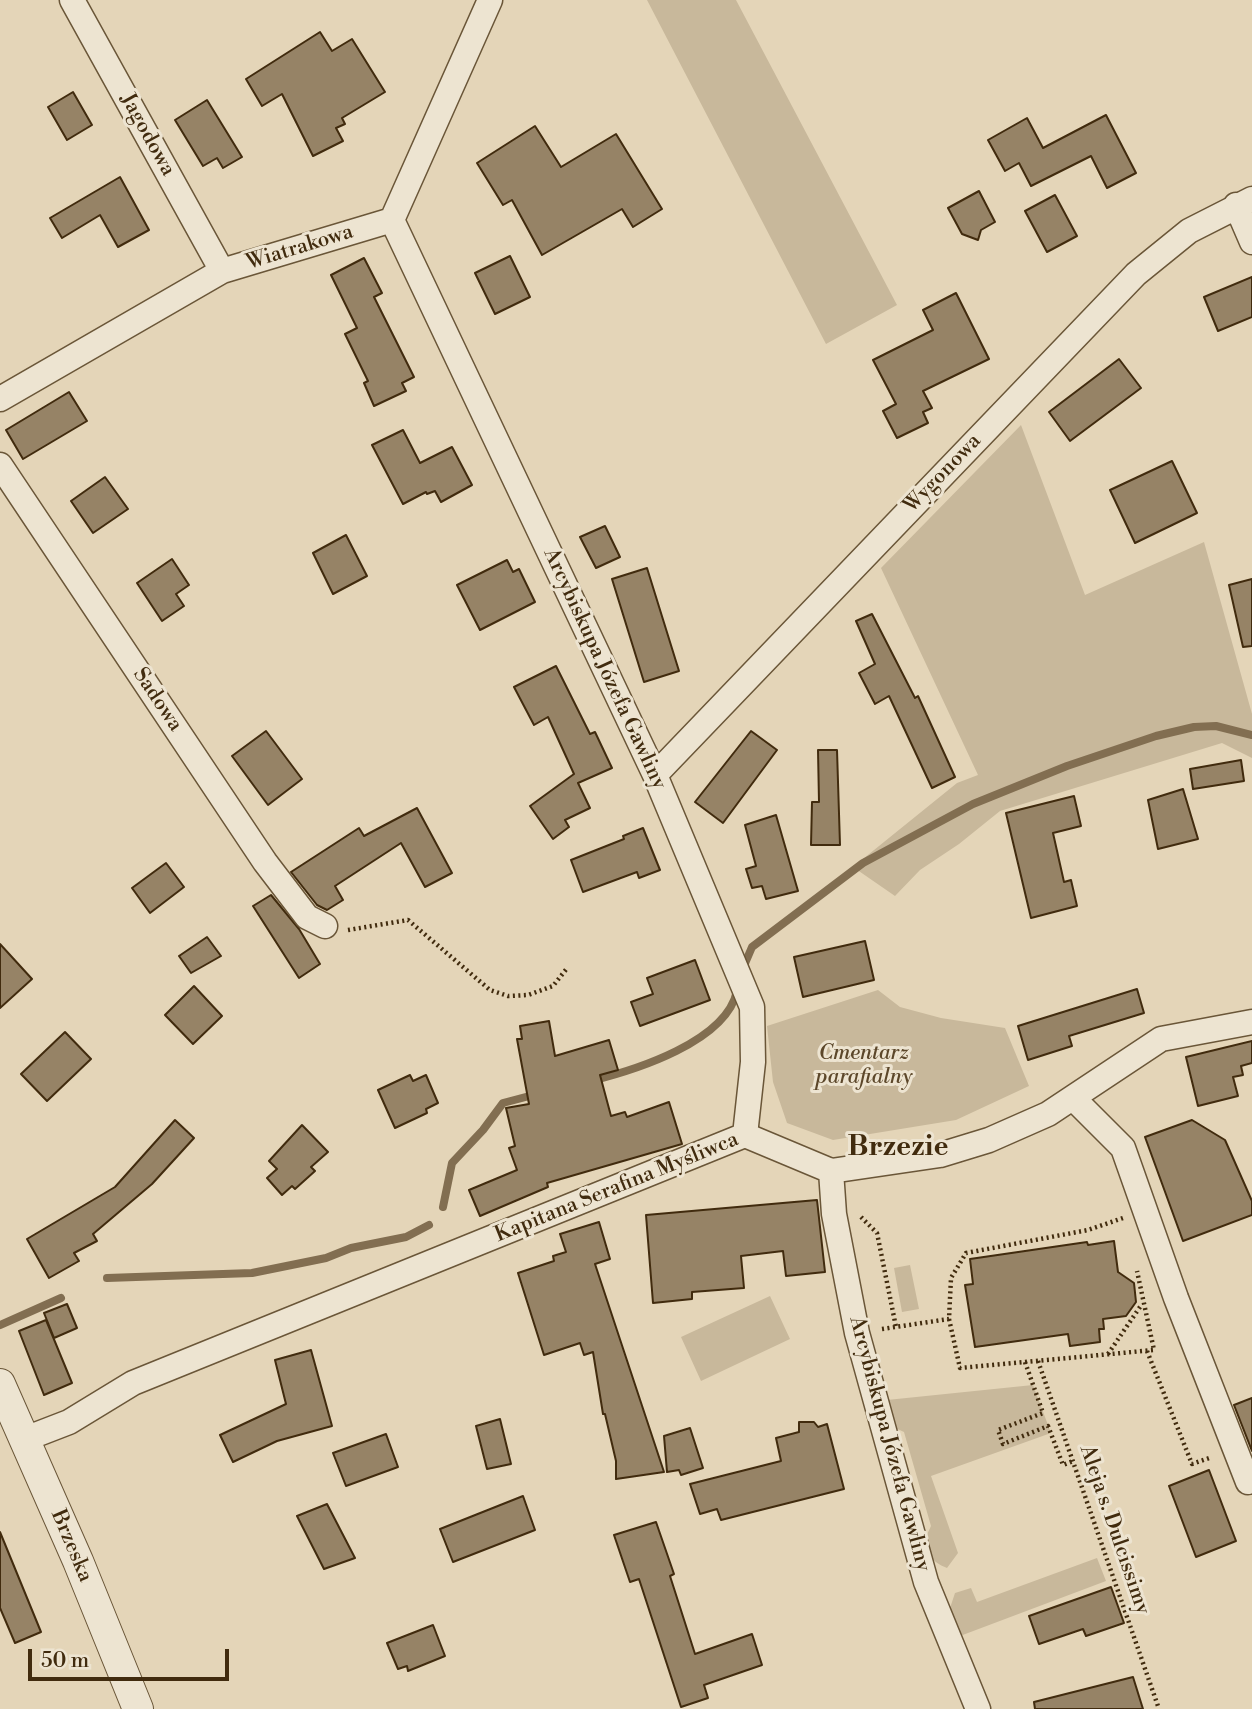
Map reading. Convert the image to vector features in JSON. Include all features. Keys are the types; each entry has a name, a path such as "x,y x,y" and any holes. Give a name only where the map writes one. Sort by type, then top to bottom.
{"street":[{"name":"Jagodowa","path":"72,0 222,271"},
{"path":"392,220 490,0"},
{"path":"1244,202 1252,243"},
{"name":"Wygonowa","path":"655,775 1136,274 1189,232 1244,202"},
{"name":"Wiatrakowa","path":"0,399 222,271 392,220"},
{"name":"Arcybiskupa Józefa Gawliny","path":"392,220 655,775 752,1007 753,1062 746,1135"},
{"name":"Sadowa","path":"0,465 265,862 307,917 325,926"},
{"path":"831,1171 940,1155 1017,1130 1073,1098 1161,1039 1252,1021"},
{"path":"1073,1098 1123,1148 1176,1298 1248,1482 1252,1481"},
{"name":"Kapitana Serafina Myśliwca","path":"25,1439 69,1422 133,1383 746,1135 831,1171"},
{"name":"Arcybiskupa Józefa Gawliny","path":"831,1171 834,1214 857,1333 926,1583 978,1709"},
{"name":"Brzeska","path":"0,1384 138,1709"}],"path":[{"path":"325,926 352,930 408,920 490,990 508,996 528,995 553,986 568,967"},
{"path":"854,1209 877,1233 895,1327"},
{"path":"1130,1228 1128,1216 1088,1230 966,1253 951,1279 949,1319 960,1368 1153,1350 1136,1266"},
{"path":"1108,1354 1142,1303"},
{"path":"857,1333 949,1319"},
{"path":"1147,1351 1192,1464"},
{"path":"1025,1362 1043,1413 998,1430 1003,1444 1048,1426 1063,1465 1073,1461"},
{"name":"Aleja s. Dulcissimy","path":"1038,1362 1159,1709"}],"green space":[{"path":"647,0 736,0 897,305 826,344"},
{"path":"1021,425 1085,595 1204,542 1252,714 1252,758 1222,743 1000,811 959,844 920,870 895,896 853,867 957,783 978,775 881,568"},
{"name":"Cmentarz parafialny","path":"878,990 900,1007 941,1018 1005,1028 1029,1086 956,1120 833,1140 787,1123 773,1082 767,1026"},
{"path":"910,1265 919,1309 902,1312 894,1268"},
{"path":"770,1296 790,1339 701,1381 681,1337"},
{"path":"1033,1385 1051,1433 931,1476 958,1553 947,1568 942,1566 932,1558 924,1541 931,1526 904,1432 891,1426 887,1400"},
{"path":"1097,1558 1106,1581 960,1636 949,1611 955,1593 971,1588 977,1602"}],"building":[{"path":"320,32 332,51 352,39 385,92 342,118 345,124 336,128 343,141 313,156 282,94 262,106 246,79"},
{"path":"73,92 92,125 67,140 48,107"},
{"path":"207,100 242,157 223,168 217,158 203,166 175,120"},
{"path":"1106,115 1136,173 1107,188 1091,156 1031,186 1019,163 1005,171 988,140 1027,118 1043,148"},
{"path":"535,126 561,167 616,134 662,209 633,227 622,209 542,255 512,200 503,205 477,163"},
{"path":"120,177 149,230 118,247 100,215 62,238 50,218"},
{"path":"979,191 995,222 981,230 978,240 962,234 948,208"},
{"path":"1055,195 1077,236 1047,252 1025,211"},
{"path":"510,256 530,297 495,314 475,273"},
{"path":"364,258 382,293 374,297 414,377 402,383 406,391 374,406 364,383 368,381 345,334 357,328 331,275"},
{"path":"1252,277 1252,317 1218,331 1204,297"},
{"path":"956,293 989,359 923,391 932,408 923,412 928,423 897,438 883,411 896,404 873,360 933,330 923,310"},
{"path":"1119,359 1141,388 1070,441 1049,412"},
{"path":"69,392 87,421 23,459 6,430"},
{"path":"403,430 420,463 452,447 472,485 441,502 435,491 426,492 403,504 372,445"},
{"path":"1172,461 1197,513 1135,543 1110,490"},
{"path":"105,477 128,509 93,533 71,501"},
{"path":"605,526 620,557 596,568 580,537"},
{"path":"346,535 367,576 333,594 313,553"},
{"path":"172,559 189,585 176,594 184,606 162,621 137,583"},
{"path":"507,560 513,572 519,569 535,602 480,630 457,585"},
{"path":"647,568 679,671 644,682 612,579"},
{"path":"1252,579 1252,646 1243,647 1229,585"},
{"path":"872,614 915,698 918,696 955,777 932,788 889,696 875,704 859,673 875,664 856,621"},
{"path":"556,666 590,734 595,732 612,768 578,783 590,808 565,820 569,827 553,839 530,806 574,774 548,717 534,725 514,687"},
{"path":"266,731 302,779 268,805 232,756"},
{"path":"751,731 777,750 723,823 695,802"},
{"path":"818,750 837,750 840,845 811,845 812,802 819,802"},
{"path":"1241,760 1244,781 1193,789 1190,769"},
{"path":"1183,789 1198,839 1158,849 1148,800"},
{"path":"1074,796 1081,826 1053,833 1064,882 1071,880 1077,906 1031,918 1006,813"},
{"path":"417,808 452,873 425,887 401,843 335,886 343,900 327,910 317,905 291,872 359,828 364,836"},
{"path":"776,815 798,891 766,899 762,886 752,888 746,869 756,866 745,825"},
{"path":"643,828 660,870 639,878 637,872 583,892 571,860 624,839 623,836"},
{"path":"166,863 184,887 150,913 132,888"},
{"path":"271,895 299,929 320,964 299,978 253,906"},
{"path":"207,937 221,956 191,973 179,956"},
{"path":"865,941 874,980 803,997 794,957"},
{"path":"0,944 32,979 0,1008"},
{"path":"695,960 710,1000 640,1026 631,1002 653,994 647,978"},
{"path":"194,986 222,1016 193,1044 165,1015"},
{"path":"1137,989 1144,1013 1069,1036 1072,1046 1028,1060 1018,1026"},
{"path":"549,1021 555,1056 609,1040 618,1070 600,1075 611,1116 625,1112 627,1117 669,1102 682,1144 547,1183 548,1187 480,1216 469,1190 517,1170 509,1148 515,1146 506,1108 529,1104 517,1039 522,1039 520,1026"},
{"path":"65,1032 91,1059 47,1101 21,1074"},
{"path":"1252,1041 1252,1063 1241,1066 1243,1075 1233,1077 1238,1096 1198,1106 1186,1057"},
{"path":"410,1075 413,1081 426,1075 438,1103 426,1109 427,1113 395,1128 378,1090"},
{"path":"175,1120 194,1138 152,1184 93,1234 97,1241 74,1253 79,1261 49,1278 27,1239 115,1187"},
{"path":"1192,1120 1225,1140 1252,1201 1252,1215 1183,1241 1145,1137"},
{"path":"302,1125 328,1152 311,1167 315,1171 295,1189 292,1186 282,1195 267,1178 277,1169 269,1161"},
{"path":"817,1200 825,1272 786,1276 783,1251 741,1256 744,1288 692,1292 692,1299 653,1303 646,1215"},
{"path":"599,1222 610,1259 595,1264 664,1472 616,1479 616,1461 603,1414 593,1352 584,1355 580,1343 544,1355 518,1273 554,1261 553,1256 566,1252 560,1234"},
{"path":"1114,1241 1118,1272 1134,1283 1136,1302 1126,1316 1103,1319 1104,1329 1099,1329 1100,1342 1070,1346 1068,1334 975,1347 965,1285 973,1284 970,1259 1087,1242 1088,1245"},
{"path":"67,1304 77,1328 54,1338 44,1313"},
{"path":"46,1320 72,1383 44,1395 19,1331"},
{"path":"311,1350 332,1426 277,1441 233,1462 220,1435 286,1404 275,1360"},
{"path":"1252,1398 1252,1451 1234,1405"},
{"path":"500,1419 511,1464 487,1469 476,1426"},
{"path":"799,1422 814,1422 818,1427 827,1424 844,1489 721,1520 717,1509 700,1514 690,1484 781,1461 776,1438 799,1432"},
{"path":"690,1428 703,1468 681,1475 679,1470 667,1472 664,1436"},
{"path":"386,1434 398,1467 346,1486 333,1453"},
{"path":"1209,1470 1236,1541 1196,1557 1169,1486"},
{"path":"523,1496 535,1530 453,1562 440,1529"},
{"path":"327,1504 355,1558 324,1569 297,1516"},
{"path":"656,1522 674,1574 670,1576 695,1654 752,1634 762,1665 704,1685 708,1698 681,1707 639,1579 630,1582 614,1535"},
{"path":"0,1532 41,1632 15,1643 0,1608"},
{"path":"1111,1587 1124,1623 1086,1636 1083,1629 1039,1644 1029,1616"},
{"path":"433,1625 445,1656 408,1671 407,1666 398,1669 387,1643"},
{"path":"1133,1677 1143,1709 1035,1709 1034,1702"}],"waterway":[{"path":"743,968 752,947 863,863 973,804 1067,766 1156,736 1194,727 1216,726 1252,735"},
{"path":"591,1081 654,1061 698,1039 716,1025 729,1009 737,991"},
{"path":"443,1207 452,1163 483,1130 503,1103 537,1094"},
{"path":"107,1278 252,1273 326,1258 351,1248 406,1237 429,1225"},
{"path":"0,1325 61,1298"}],"district":[{"name":"Brzezie","path":"898,1148"}]}
